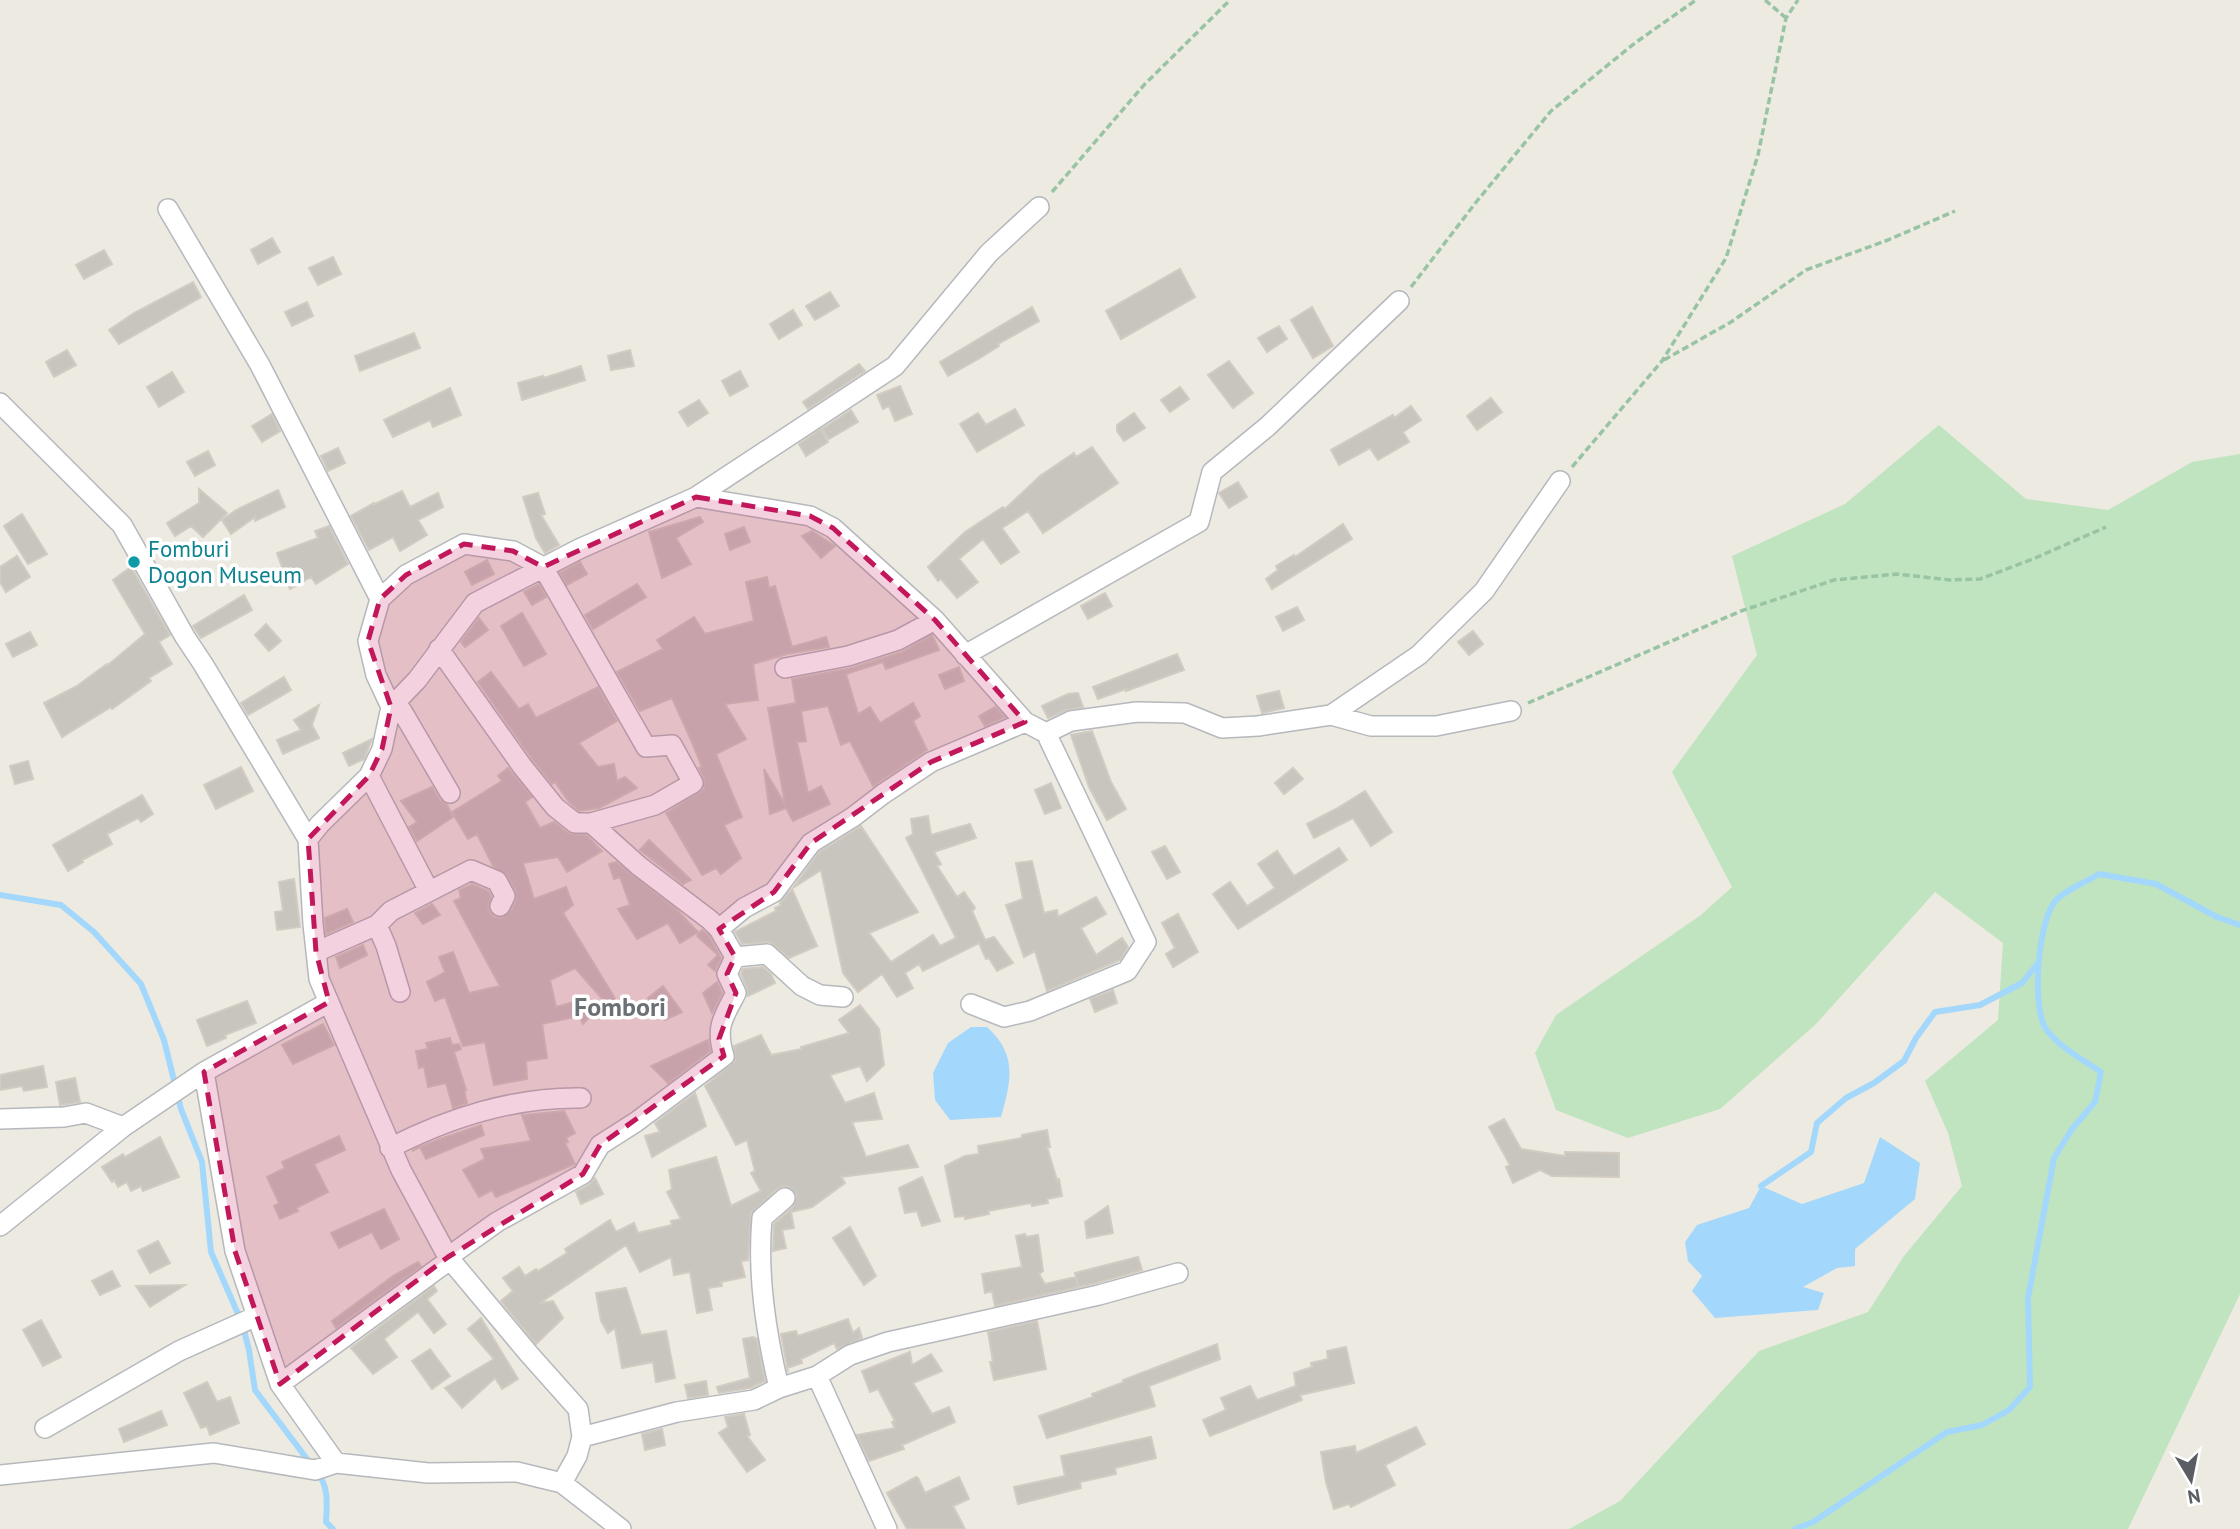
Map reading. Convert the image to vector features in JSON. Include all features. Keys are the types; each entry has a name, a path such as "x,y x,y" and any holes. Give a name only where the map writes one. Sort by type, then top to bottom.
{"street":[{"path":"308,839 369,776 382,749 391,707 417,680 475,603 543,567 696,497 895,366 989,253 1039,207"},
{"path":"168,209 260,365 380,599"},
{"path":"965,655 1199,522 1212,471 1268,426 1399,301"},
{"path":"0,403 122,525 185,637 308,839 319,979 390,1147 449,1258 578,1409 582,1437 578,1456 562,1483"},
{"path":"1331,715 1419,655 1484,591 1560,481"},
{"path":"696,497 810,516 833,528 935,620 1025,722 1046,733 1146,942 1127,971 1030,1011 1004,1017 971,1004"},
{"path":"439,649 522,766 555,807 575,823 591,824 655,805 693,783 673,745 646,747 543,567 513,551 464,544 405,575 380,599 368,641 376,675 391,707 402,711 450,793"},
{"path":"785,668 848,656 898,640 935,620"},
{"path":"1046,733 1072,721 1137,712 1185,713 1222,728 1258,726 1331,715 1371,726 1436,726 1511,711"},
{"path":"719,929 744,908 774,892 811,843 853,817 883,794 931,762 1025,722"},
{"path":"369,776 429,891"},
{"path":"591,824 719,929 735,957"},
{"path":"316,952 377,925 391,911 471,870 497,881 505,896 500,906"},
{"path":"377,925 400,992"},
{"path":"735,957 767,954 802,986 820,995 842,997"},
{"path":"280,1384 497,1222 583,1174 600,1145 636,1122 724,1056 719,1039 723,1019 736,993 727,974 735,957"},
{"path":"0,1226 122,1126 204,1072 329,1002"},
{"path":"204,1072 235,1251 280,1384 336,1463"},
{"path":"390,1147 427,1129 504,1106 557,1098 581,1098"},
{"path":"0,1119 64,1117 86,1113 122,1126"},
{"path":"779,1388 768,1340 760,1240 762,1218 785,1198"},
{"path":"582,1437 677,1412 754,1400 779,1388 817,1376 850,1356 888,1342 1099,1295 1178,1273"},
{"path":"45,1427 179,1352 257,1316"},
{"path":"817,1376 887,1529"},
{"path":"0,1475 214,1453 315,1470 336,1463 428,1474 517,1472 562,1483 602,1522 621,1529"}],"path":[{"path":"1039,207 1144,85 1230,0"},
{"path":"1399,301 1551,111 1635,43 1696,0"},
{"path":"1765,0 1786,18"},
{"path":"1560,481 1662,361 1726,258 1758,155 1786,18 1798,0"},
{"path":"1662,361 1731,322 1806,270 1888,240 1955,211"},
{"path":"1511,711 1741,611 1834,580 1897,574 1950,580 1980,579 2106,527"}],"highlighted area":[{"path":"696,497 810,516 833,528 935,620 1025,722 931,762 811,843 774,892 719,929 735,957 727,974 736,993 719,1039 724,1056 600,1145 583,1174 448,1257 280,1384 235,1251 204,1072 329,1002 316,952 308,839 369,776 382,749 391,707 368,641 380,599 406,575 464,544 513,551 543,567"}],"green space":[{"path":"1939,425 2026,499 2108,510 2192,462 2240,454 2240,1294 2128,1529 1569,1529 1620,1501 1759,1351 1868,1312 1904,1256 1962,1186 1948,1133 1925,1081 1998,1020 2003,943 1935,892 1816,1024 1720,1109 1628,1138 1556,1110 1535,1053 1556,1015 1701,915 1732,887 1672,772 1757,655 1732,556 1845,504"}],"water":[{"path":"971,1027 987,1027 1004,1048 1009,1069 1007,1092 1001,1117 950,1120 935,1100 933,1073 948,1043"},
{"path":"1880,1137 1920,1163 1915,1199 1855,1249 1855,1266 1837,1268 1803,1287 1824,1293 1818,1310 1715,1318 1692,1291 1702,1276 1688,1261 1685,1242 1697,1225 1749,1208 1761,1186 1802,1204 1864,1183"}],"building":[{"path":"272,238 280,252 258,264 251,250"},
{"path":"104,250 112,264 84,279 76,265"},
{"path":"333,257 341,274 318,285 309,268"},
{"path":"1180,269 1195,297 1121,339 1106,311"},
{"path":"193,282 201,297 119,344 109,330 134,313"},
{"path":"830,292 839,306 815,320 806,306"},
{"path":"307,302 313,316 292,326 285,312"},
{"path":"1032,307 1039,321 948,376 940,362"},
{"path":"1312,307 1333,346 1313,358 1291,320"},
{"path":"793,310 802,325 779,339 770,324"},
{"path":"1279,326 1287,339 1267,352 1258,338"},
{"path":"414,333 420,348 360,371 355,356"},
{"path":"67,350 76,365 54,377 46,362"},
{"path":"630,350 634,366 611,370 608,356"},
{"path":"1229,361 1253,393 1233,408 1208,375"},
{"path":"859,364 865,371 808,409 803,402"},
{"path":"581,366 585,380 522,400 518,383"},
{"path":"740,371 748,386 730,396 722,381"},
{"path":"172,372 184,392 159,407 147,387"},
{"path":"900,386 912,414 895,421 889,406 883,409 877,395"},
{"path":"1180,387 1189,399 1170,412 1161,400"},
{"path":"450,388 461,415 433,427 430,420 393,437 384,420"},
{"path":"1491,398 1502,412 1477,430 1467,416"},
{"path":"699,400 708,413 688,426 679,412"},
{"path":"1411,406 1421,420 1403,432 1409,442 1378,460 1370,448 1339,465 1331,450 1393,415 1394,418"},
{"path":"1015,409 1024,425 977,452 960,424 978,413 986,425"},
{"path":"851,410 858,422 829,439 822,429"},
{"path":"1134,413 1145,428 1124,441 1117,431 1117,425"},
{"path":"272,414 280,431 262,442 252,426"},
{"path":"821,429 828,442 806,456 799,444"},
{"path":"1092,447 1118,483 1043,533 1028,511 1002,528 1019,552 1001,564 983,539 959,559 978,582 957,598 941,579 938,581 928,567 965,532 1003,507 1005,509 1040,476 1074,453 1076,457"},
{"path":"338,448 345,463 328,471 321,456"},
{"path":"208,451 215,465 195,476 187,462"},
{"path":"1238,482 1247,497 1229,508 1219,493"},
{"path":"199,489 227,513 203,537 191,526 175,536 167,523 199,503"},
{"path":"278,490 285,507 255,521 255,517 231,534 222,520 236,510"},
{"path":"402,491 410,507 438,493 443,507 418,520 427,535 400,551 393,537 369,550 351,516"},
{"path":"538,493 545,514 541,515 559,545 545,553 536,538 523,497"},
{"path":"22,514 47,554 28,564 4,526"},
{"path":"700,517 703,522 676,538 691,564 662,578 649,532"},
{"path":"1343,524 1352,539 1272,589 1266,579 1278,570 1276,566 1294,555 1295,557"},
{"path":"329,526 348,564 316,584 311,577 290,589 277,553 318,538 315,531"},
{"path":"744,527 750,542 730,550 725,534"},
{"path":"812,531 835,546 821,558 802,536"},
{"path":"17,556 30,577 6,592 0,582 0,567"},
{"path":"487,560 494,574 472,585 465,572"},
{"path":"580,562 587,574 567,585 560,573"},
{"path":"131,567 170,635 159,642 172,664 149,678 151,681 112,709 111,707 62,737 44,703 77,686 108,665 145,634 113,580"},
{"path":"767,577 769,588 775,586 792,647 826,637 829,647 787,654 753,664 758,700 725,704 746,739 716,754 742,817 724,825 741,858 721,874 716,868 702,875 666,813 704,789 704,778 699,768 702,767 691,740 672,698 640,711 617,672 663,649 657,640 694,617 705,634 754,621 746,582"},
{"path":"539,584 546,597 532,605 524,592"},
{"path":"637,584 646,597 593,629 585,615"},
{"path":"1105,593 1112,606 1088,619 1081,606"},
{"path":"244,595 252,610 201,638 193,626"},
{"path":"1297,607 1304,620 1283,631 1276,617"},
{"path":"522,613 546,654 524,666 501,626"},
{"path":"479,618 488,630 465,647 461,642"},
{"path":"266,624 281,641 269,651 255,635"},
{"path":"1473,631 1483,644 1469,655 1458,642"},
{"path":"30,632 37,645 13,657 6,644"},
{"path":"932,635 939,650 886,669 883,662 846,674 858,714 870,707 880,723 913,703 920,716 913,721 927,750 873,786 850,741 841,745 828,706 801,711 806,741 797,742 808,793 821,786 830,804 793,821 786,808 770,814 764,769 785,804 768,708 796,703 792,679 852,668 902,652"},
{"path":"1177,654 1184,670 1098,699 1093,687"},
{"path":"959,667 964,681 945,689 939,675"},
{"path":"491,672 519,709 528,704 536,718 598,687 617,721 579,743 598,767 614,764 617,781 625,777 637,788 599,808 579,811 532,759 478,682"},
{"path":"284,677 291,690 248,715 241,703"},
{"path":"1279,691 1284,708 1262,713 1257,696"},
{"path":"1078,693 1083,707 1066,710 1048,718 1042,706 1068,694"},
{"path":"319,705 312,725 319,738 283,754 277,740 301,730 294,720"},
{"path":"995,707 1005,717 985,726 979,716"},
{"path":"1092,731 1111,782 1126,809 1107,820 1089,787 1071,735"},
{"path":"372,739 364,759 349,766 343,753"},
{"path":"28,761 33,779 15,784 10,766"},
{"path":"241,767 253,791 216,809 204,785"},
{"path":"508,768 532,797 525,802 540,828 554,822 568,833 586,835 602,851 567,872 558,857 523,863 534,899 566,887 573,905 563,913 619,1005 612,1010 575,968 550,980 556,1007 588,998 595,1011 583,1024 579,1016 542,1024 547,1058 526,1061 527,1079 494,1085 485,1042 463,1046 445,997 435,1001 427,982 445,972 439,957 453,952 469,993 500,986 454,901 461,898 459,890 472,884 488,891 491,896 489,912 494,917 501,918 511,911 516,901 516,891 507,875 493,866 477,834 468,839 452,812 502,781 498,776"},
{"path":"1293,768 1303,779 1284,794 1275,783"},
{"path":"1051,783 1061,808 1045,814 1035,790"},
{"path":"432,787 453,817 417,841 409,827 417,822 401,801"},
{"path":"1365,791 1392,832 1371,846 1353,818 1314,838 1307,824"},
{"path":"142,795 153,814 141,822 138,818 107,834 112,844 68,871 53,845"},
{"path":"928,816 931,835 970,824 976,838 934,852 941,864 937,866 957,897 964,892 975,908 972,911 985,940 994,937 1013,963 997,971 989,958 986,959 979,943 923,971 919,964 905,973 913,988 897,997 882,974 858,992 843,973 821,870 793,888 819,852 861,826 918,912 869,933 891,962 933,935 940,946 956,938 906,838 913,834 911,819"},
{"path":"649,840 691,880 683,884 640,850"},
{"path":"1165,846 1180,872 1167,879 1152,852"},
{"path":"1339,848 1347,860 1238,929 1213,894 1230,882 1247,906 1275,888 1258,864 1277,851 1294,876"},
{"path":"1032,861 1044,913 1057,910 1058,917 1096,897 1106,914 1081,928 1096,955 1122,938 1128,947 1120,960 1047,991 1035,951 1024,957 1006,905 1023,899 1016,863"},
{"path":"616,862 677,910 698,932 680,943 668,923 637,939 618,909 630,905 620,877 614,879 609,864"},
{"path":"294,879 300,927 277,930 275,912 283,911 279,882"},
{"path":"792,889 817,946 789,958 770,942 742,944 735,932 776,911 775,908 781,905"},
{"path":"432,904 440,915 423,924 415,913"},
{"path":"347,909 353,922 326,934 325,918"},
{"path":"1178,914 1198,952 1173,967 1166,954 1175,948 1162,923"},
{"path":"702,930 709,936 721,958 715,971 708,965 718,955 697,936"},
{"path":"363,945 367,955 340,968 336,957"},
{"path":"763,967 771,974 775,983 748,996 741,974 743,969"},
{"path":"717,982 722,993 712,1013 703,993"},
{"path":"663,986 682,1012 665,1020 648,998"},
{"path":"1113,990 1117,1003 1095,1012 1090,999"},
{"path":"247,1001 256,1023 225,1035 226,1038 207,1046 197,1020"},
{"path":"860,1005 879,1029 884,1065 867,1081 860,1066 830,1075 845,1103 874,1093 882,1119 852,1122 866,1157 908,1145 918,1167 841,1177 845,1183 812,1207 791,1212 794,1228 782,1230 786,1248 773,1251 774,1224 793,1207 797,1196 790,1187 777,1189 751,1213 748,1260 741,1261 745,1277 708,1288 712,1310 697,1313 690,1272 674,1275 671,1257 640,1272 626,1245 540,1303 553,1301 563,1318 536,1344 501,1301 513,1291 503,1278 519,1267 525,1276 536,1269 538,1271 567,1253 565,1249 610,1220 616,1232 634,1223 638,1233 672,1225 671,1221 681,1219 667,1192 672,1189 669,1170 716,1157 731,1206 761,1191 751,1173 755,1171 747,1140 736,1145 705,1086 735,1061 734,1046 761,1035 771,1055 802,1049 801,1047 849,1033 839,1020"},
{"path":"323,1024 334,1045 293,1064 282,1045"},
{"path":"450,1038 452,1045 459,1044 461,1049 454,1052 466,1090 467,1103 453,1108 446,1083 428,1087 424,1066 419,1068 416,1051 428,1049 426,1043"},
{"path":"708,1040 710,1051 668,1083 651,1066"},
{"path":"43,1066 47,1087 24,1091 22,1086 0,1090 0,1075"},
{"path":"75,1078 80,1102 60,1105 56,1082"},
{"path":"695,1093 706,1126 652,1157 645,1136 660,1132 655,1123"},
{"path":"564,1111 575,1133 566,1138 568,1142 565,1143 575,1164 496,1197 492,1190 479,1197 463,1170 485,1159 481,1149 531,1141 522,1115"},
{"path":"1504,1119 1521,1149 1565,1156 1565,1152 1619,1153 1619,1177 1552,1176 1540,1170 1513,1183 1506,1167 1510,1165 1489,1127"},
{"path":"481,1125 484,1135 426,1159 420,1147 412,1151 417,1148 440,1139"},
{"path":"1047,1130 1050,1147 1047,1147 1057,1180 1059,1179 1062,1196 1047,1199 1048,1203 1032,1206 1031,1203 988,1211 989,1214 965,1219 965,1216 955,1217 945,1166 965,1156 979,1154 978,1146 1022,1138 1022,1135"},
{"path":"339,1136 345,1150 314,1164 328,1192 280,1219 274,1206 279,1203 267,1177 285,1168 282,1162"},
{"path":"160,1137 179,1177 143,1191 141,1186 131,1191 127,1182 118,1187 114,1180 112,1182 102,1167"},
{"path":"922,1177 940,1221 922,1226 917,1211 905,1213 899,1188"},
{"path":"595,1178 603,1194 581,1204 576,1192"},
{"path":"1108,1206 1113,1233 1087,1238 1085,1222"},
{"path":"384,1209 399,1239 381,1249 372,1232 339,1248 331,1233"},
{"path":"850,1227 876,1276 864,1285 833,1238"},
{"path":"1025,1234 1026,1237 1038,1235 1043,1271 1039,1274 1045,1284 1076,1277 1075,1273 1138,1257 1142,1270 995,1306 992,1291 985,1293 982,1274 1022,1267 1016,1236"},
{"path":"158,1241 170,1263 150,1273 138,1251"},
{"path":"418,1262 421,1266 336,1328 332,1321 393,1276"},
{"path":"112,1271 120,1286 100,1295 92,1281"},
{"path":"185,1285 150,1307 136,1286"},
{"path":"434,1286 437,1291 427,1299 446,1324 434,1333 418,1312 384,1339 397,1357 373,1374 351,1348"},
{"path":"626,1288 641,1335 666,1331 675,1378 656,1382 653,1362 622,1368 615,1328 608,1333 601,1321 596,1293"},
{"path":"481,1318 518,1379 502,1389 495,1378 462,1408 445,1388 494,1359 468,1329"},
{"path":"848,1319 853,1333 859,1328 862,1338 837,1349 834,1343 801,1359 802,1363 787,1368 781,1334 796,1331 798,1336"},
{"path":"41,1320 61,1357 43,1366 23,1330"},
{"path":"1037,1321 1046,1369 994,1380 988,1332"},
{"path":"743,1339 757,1339 765,1381 750,1388 719,1393 717,1387 750,1378"},
{"path":"1217,1344 1220,1359 1149,1386 1155,1406 1047,1438 1039,1416 1093,1397 1092,1394 1124,1382 1123,1380"},
{"path":"1346,1347 1354,1383 1300,1395 1302,1400 1210,1436 1203,1420 1226,1410 1221,1398 1250,1386 1257,1400 1296,1386 1294,1373 1312,1367 1311,1363 1328,1359 1327,1351"},
{"path":"430,1349 450,1376 432,1389 412,1361"},
{"path":"910,1352 912,1365 931,1354 942,1371 913,1383 932,1414 949,1407 955,1422 902,1445 904,1449 869,1461 857,1435 895,1428 892,1422 895,1421 878,1389 870,1392 862,1371"},
{"path":"706,1381 708,1395 688,1398 685,1385"},
{"path":"207,1382 217,1402 230,1397 239,1423 210,1435 207,1426 201,1428 184,1393"},
{"path":"161,1411 167,1425 124,1442 119,1429"},
{"path":"744,1414 750,1435 747,1436 765,1460 747,1472 719,1433 728,1427 725,1417"},
{"path":"1416,1427 1425,1444 1385,1465 1395,1485 1351,1507 1349,1504 1334,1509 1321,1452 1355,1446 1356,1453"},
{"path":"662,1429 665,1445 645,1450 642,1434"},
{"path":"1151,1437 1156,1458 1115,1468 1116,1474 1080,1482 1081,1488 1018,1504 1014,1487 1065,1476 1061,1456"},
{"path":"916,1477 925,1493 959,1477 969,1499 953,1506 965,1529 907,1529 887,1493"}],"waterway":[{"path":"1795,1529 1813,1522 1947,1432 1982,1425 2009,1410 2030,1387 2028,1298 2054,1158 2072,1129 2095,1102 2101,1072 2058,1042 2046,1029 2041,1018 2038,983 2041,942 2050,909 2057,899 2099,874 2156,884 2217,917 2240,925"},
{"path":"0,895 61,905 94,932 141,984 164,1040 181,1109 202,1162 211,1252 242,1323 255,1390 310,1463"},
{"path":"1761,1186 1811,1152 1817,1123 1846,1098 1874,1083 1904,1061 1916,1038 1935,1012 1980,1005 2022,983 2038,963"},
{"path":"317,1472 325,1489 326,1522 333,1529"}],"place":[{"name":"Fomburi Dogon Museum","path":"134,562"}],"district":[{"name":"Fombori","path":"620,1007"}]}
